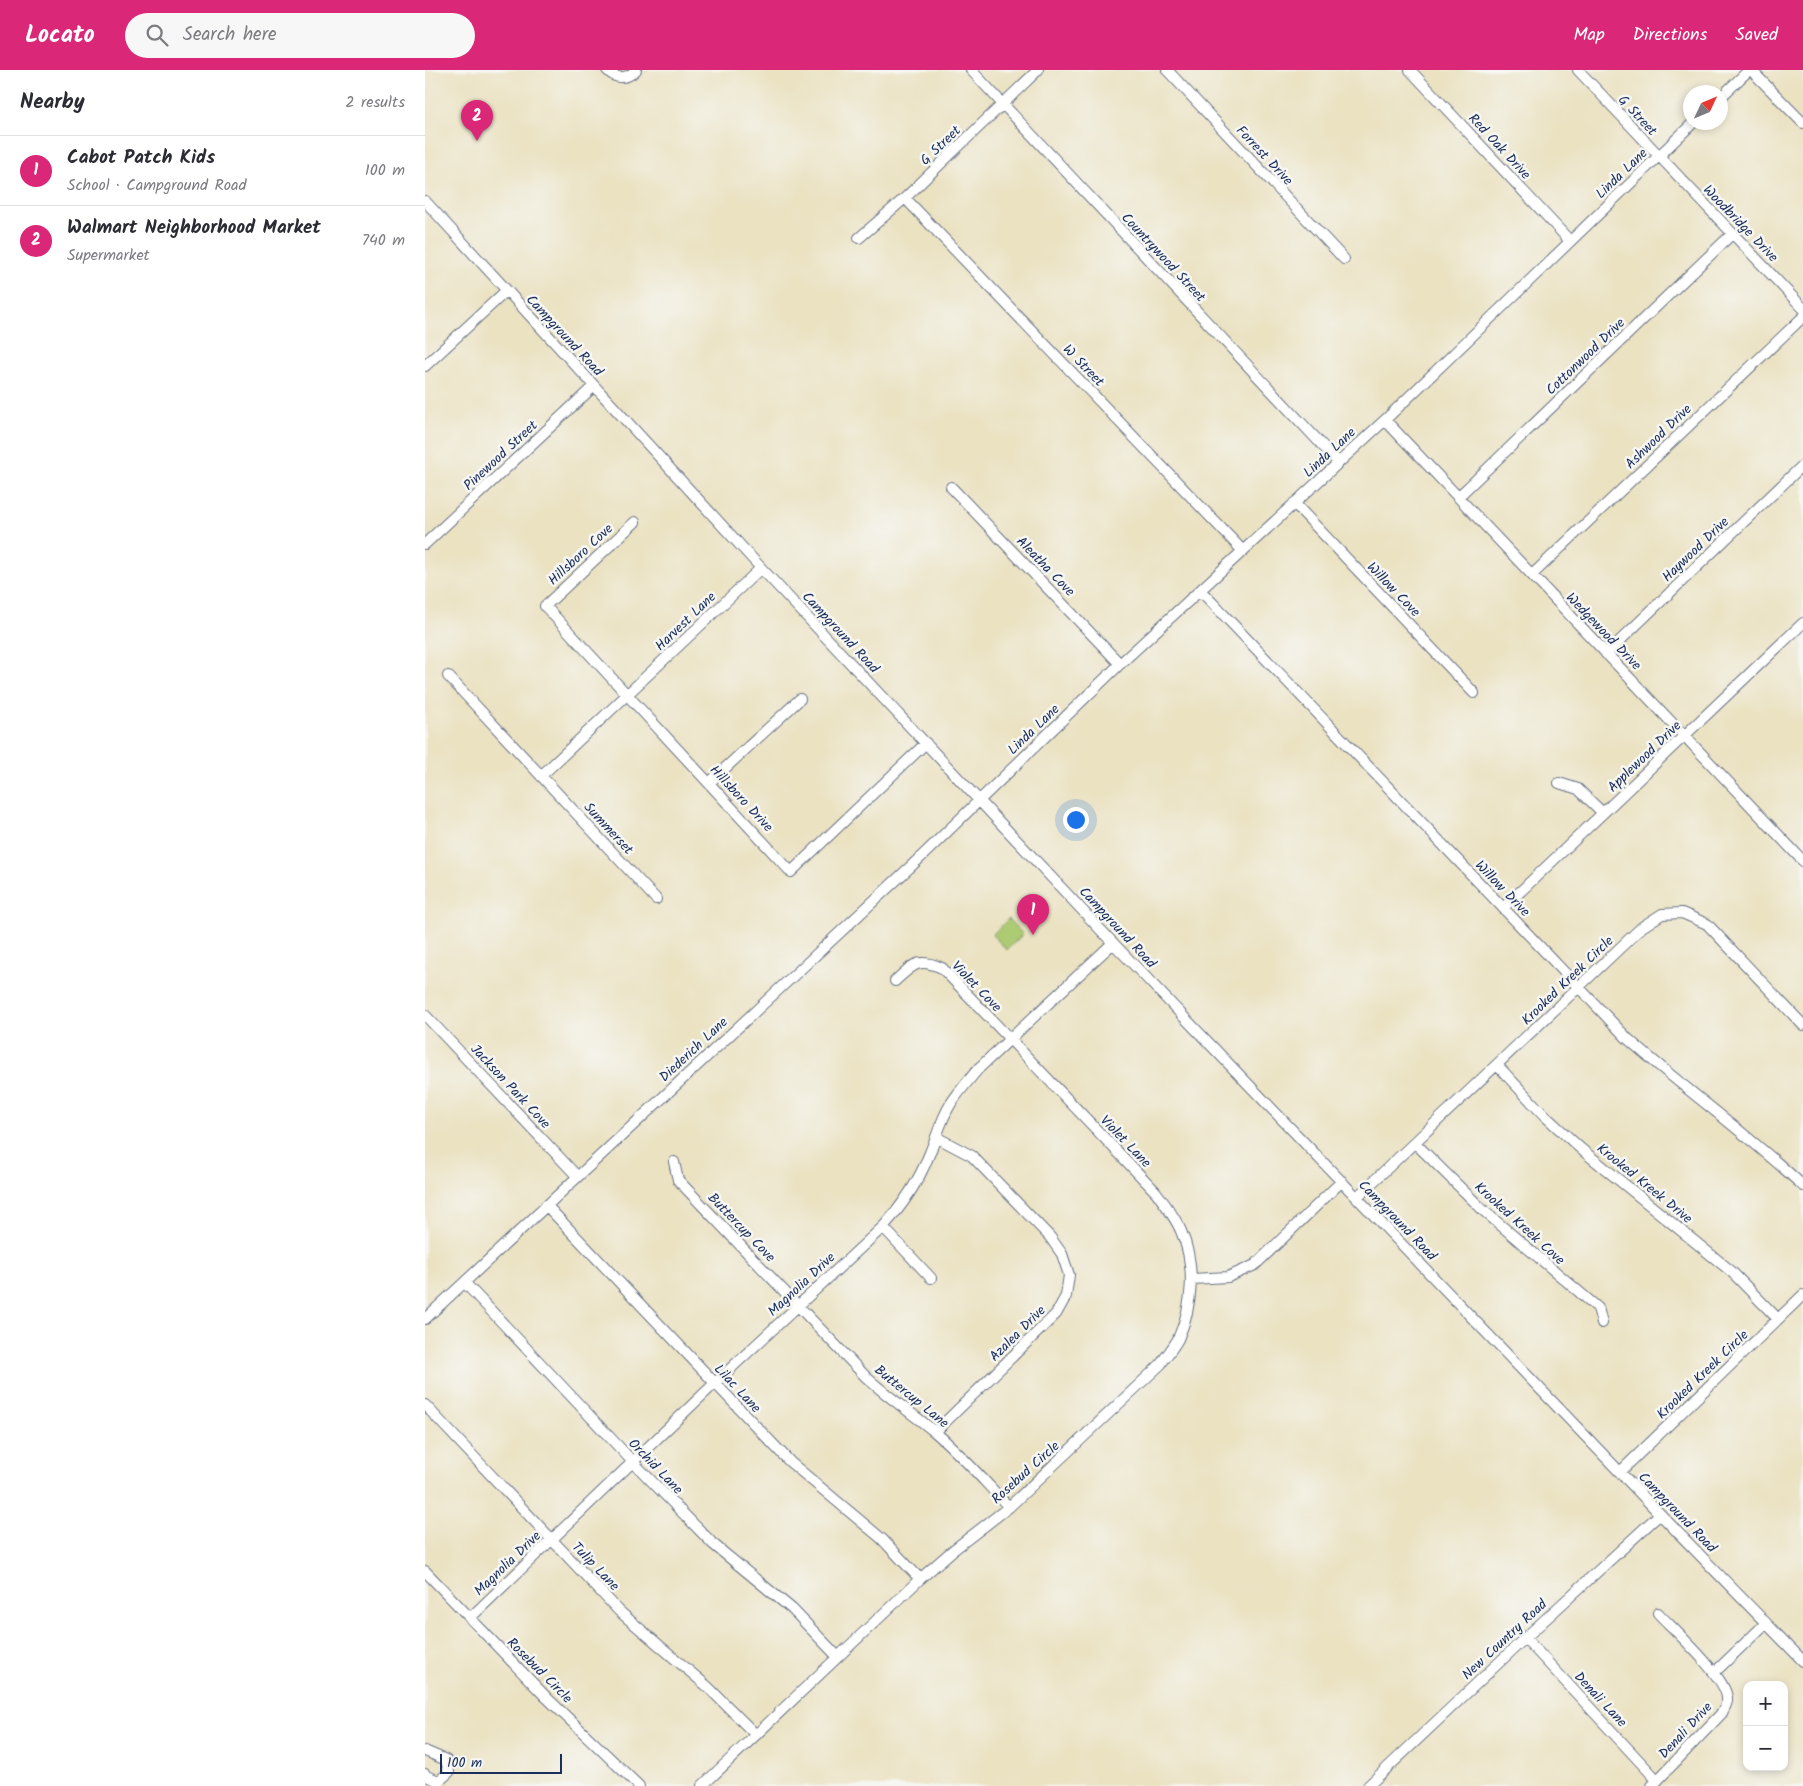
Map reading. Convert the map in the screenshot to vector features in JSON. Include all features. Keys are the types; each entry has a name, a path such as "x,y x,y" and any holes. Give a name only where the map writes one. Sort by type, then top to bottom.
{"street":[{"path":"607,70 612,75 623,78 631,75 636,70"},
{"name":"Countrywood Street","path":"971,70 1338,462"},
{"name":"G Street","path":"859,238 905,198 1038,70"},
{"name":"Forrest Drive","path":"1167,70 1345,259"},
{"name":"Red Oak Drive","path":"1410,70 1570,241"},
{"name":"G Street","path":"1578,70 1658,156"},
{"path":"1728,90 1750,70 1803,123"},
{"name":"Linda Lane","path":"979,800 1120,664 1385,420 1686,130"},
{"name":"Woodbridge Drive","path":"1658,156 1803,308"},
{"name":"W Street","path":"905,198 1243,551"},
{"name":"Campground Road","path":"425,201 505,291 761,568 1113,943 1803,1661"},
{"name":"Cottonwood Drive","path":"1458,497 1732,234"},
{"path":"425,366 505,291"},
{"name":"Ashwood Drive","path":"1532,575 1803,317"},
{"name":"Pinewood Street","path":"425,544 594,386"},
{"name":"Wedgewood Drive","path":"1385,420 1803,861"},
{"name":"Haywood Drive","path":"1606,654 1803,465"},
{"name":"Aleatha Cove","path":"951,487 1120,664"},
{"name":"Willow Cove","path":"1294,503 1474,693"},
{"name":"Hillsboro Cove","path":"545,606 635,522"},
{"name":"Harvest Lane","path":"627,695 761,568"},
{"name":"Willow Drive","path":"1201,591 1627,1038 1653,1062 1761,1149 1803,1186"},
{"name":"Hillsboro Drive","path":"545,606 791,872 927,743"},
{"name":"Applewood Drive","path":"1503,908 1684,736 1801,629"},
{"name":"Summerset","path":"447,676 656,899"},
{"path":"541,776 627,695"},
{"path":"709,783 800,699"},
{"path":"1559,782 1578,789 1603,813"},
{"name":"Diederich Lane","path":"425,1319 922,856 979,800"},
{"name":"Krooked Kreek Circle","path":"1357,1197 1642,928 1662,914 1683,913 1707,924 1803,1025"},
{"name":"Magnolia Drive","path":"470,1618 715,1383 883,1227 899,1210 912,1190 949,1106 962,1088 979,1068 1113,943"},
{"name":"Violet Cove","path":"895,981 914,964 927,962 942,968 1009,1040"},
{"name":"Jackson Park Cove","path":"425,1015 577,1176"},
{"name":"Violet Lane","path":"1009,1040 1156,1192 1170,1211 1181,1231 1188,1251 1192,1280"},
{"name":"Krooked Kreek Drive","path":"1497,1065 1543,1114 1581,1149 1732,1272 1778,1319"},
{"name":"Azalea Drive","path":"935,1432 1056,1314 1066,1296 1069,1275 1062,1254 1050,1238 972,1156 936,1137"},
{"name":"Krooked Kreek Cove","path":"1415,1143 1484,1211 1599,1308 1602,1323"},
{"name":"Buttercup Cove","path":"674,1162 678,1180 799,1306"},
{"path":"1192,1280 1228,1277 1255,1265 1342,1181"},
{"name":"Lilac Lane","path":"546,1205 790,1462 882,1539 920,1579"},
{"path":"883,1227 931,1278"},
{"name":"Rosebud Circle","path":"702,1786 920,1579 952,1551 1009,1507 1161,1364 1177,1340 1187,1314 1192,1280"},
{"name":"Orchid Lane","path":"465,1283 633,1462 713,1544 792,1609 838,1657"},
{"name":"Krooked Kreek Circle","path":"1620,1472 1803,1295"},
{"name":"Buttercup Lane","path":"799,1306 866,1377 935,1432 961,1456 1009,1507"},
{"name":"Tulip Lane","path":"425,1405 619,1610 708,1687 755,1735"},
{"name":"New Country Road","path":"1368,1786 1660,1514"},
{"name":"Rosebud Circle","path":"425,1571 546,1697 639,1786"},
{"name":"Denali Drive","path":"1655,1783 1722,1713 1728,1700 1725,1688 1715,1672 1658,1613"},
{"path":"1715,1672 1767,1624"},
{"name":"Denali Lane","path":"1525,1638 1655,1783"},
{"path":"425,1751 446,1760 449,1772 439,1781 425,1774"}],"green space":[{"path":"1008,919 1023,934 1007,950 992,935"}],"place":[{"name":"Walmart Neighborhood Market","path":"477,141"},
{"name":"Cabot Patch Kids","path":"1033,935"}]}
